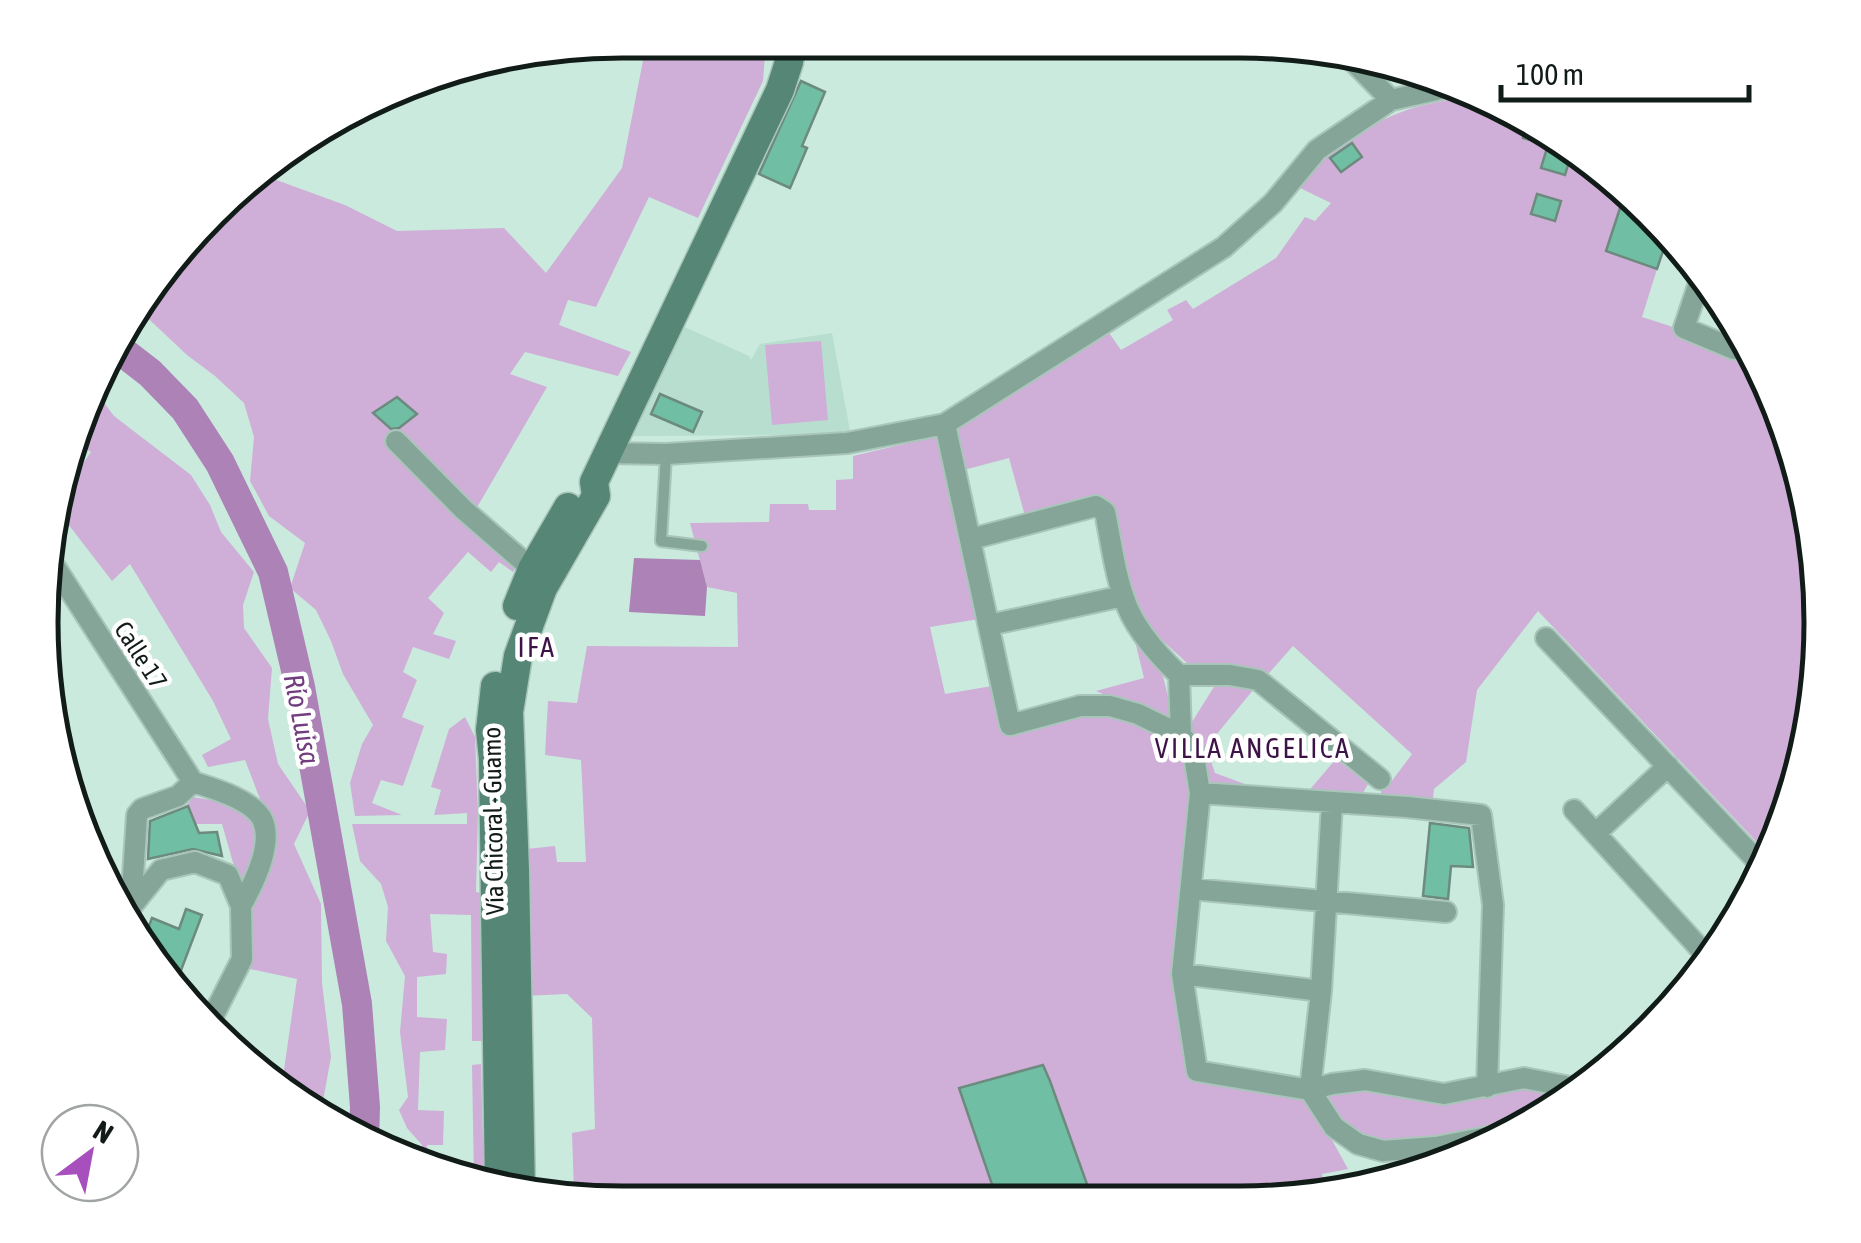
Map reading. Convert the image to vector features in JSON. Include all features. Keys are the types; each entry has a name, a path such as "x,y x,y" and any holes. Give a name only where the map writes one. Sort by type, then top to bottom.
{"street":[{"name":"Vía Chicoral - Guamo","path":"519,1176 508,1046 502,760 490,730 501,651 580,487 594,482 609,452 780,90 790,58"},
{"path":"1363,71 1392,100"},
{"path":"609,452 666,454 847,442 944,424 1224,247 1273,204 1317,150 1392,100 1432,91"},
{"path":"1697,292 1684,328 1732,348"},
{"path":"944,424 1010,726 1080,706 1110,706 1138,714 1181,735 1193,750 1200,794 1182,974 1197,1070 1310,1090 1365,1080 1444,1094 1524,1078 1561,1084"},
{"path":"396,442 534,579"},
{"path":"971,539 1096,506 1106,512 1129,611 1157,654 1179,674 1258,680 1380,779"},
{"name":"Calle 17","path":"60,574 193,782"},
{"path":"989,625 1123,596"},
{"path":"1546,638 1752,856"},
{"path":"1179,674 1181,735"},
{"path":"1596,833 1668,766"},
{"path":"129,896 137,815 142,809 178,796 193,782 221,790 250,807 263,820 265,845 256,880 241,906"},
{"path":"1200,794 1481,815 1493,905 1487,1087"},
{"path":"1332,803 1321,992 1310,1090 1334,1127 1358,1144 1383,1151 1453,1144"},
{"path":"1574,810 1699,948"},
{"path":"133,904 160,870 194,862 228,875 241,906 242,959 215,1012"},
{"path":"1191,889 1446,912"},
{"path":"1182,974 1321,992"},
{"name":"Vía Chicoral - Guamo","path":"500,1172 508,1046"}],"lane":[{"path":"666,454 661,541 702,546"}],"shaded area":[{"path":"643,58 765,58 763,81 698,218 649,197 596,307 568,300 559,325 631,352 618,376 525,352 510,374 547,387 472,516 522,555 513,572 499,562 491,572 468,552 428,598 444,613 433,634 456,641 449,659 413,647 403,672 417,680 402,717 424,726 403,786 381,780 372,803 402,815 355,816 350,783 362,744 373,725 343,674 316,610 290,588 305,543 269,516 250,481 254,437 244,403 147,317 197,250 272,179 345,205 397,231 504,228 546,273 622,168"},
{"path":"1455,100 1522,133 1611,197 1621,207 1607,251 1657,269 1642,317 1736,355 1761,406 1793,511 1804,622 1793,732 1774,803 1758,843 1538,611 1477,690 1466,762 1434,789 1432,807 1380,803 1382,782 1388,786 1412,754 1293,646 1262,681 1189,665 1135,615 1110,510 1025,516 1009,458 960,471 951,428 1107,330 1121,350 1173,320 1167,310 1186,300 1193,309 1276,258 1305,217 1315,221 1331,203 1298,187 1331,153 1356,135 1414,108"},
{"path":"680,325 751,360 760,344 832,333 850,431 631,436"},
{"path":"821,341 828,420 772,425 765,345"},
{"path":"102,401 114,416 191,475 221,532 254,572 243,605 244,628 272,668 268,719 278,764 310,811 294,844 321,904 322,983 331,1057 323,1100 284,1073 297,979 236,966 234,866 222,824 195,824 187,805 193,797 228,803 260,799 245,760 208,767 202,755 231,739 213,701 130,564 112,581 66,522 79,469 91,452 85,447"},
{"path":"938,436 979,619 930,627 945,694 992,686 1006,735 1087,714 1112,714 1143,726 1188,757 1196,797 1175,976 1193,1073 1306,1093 1348,1169 1322,1174 1323,1179 1276,1184 1087,1186 1043,1065 960,1089 993,1186 574,1183 572,1133 595,1129 592,1018 567,994 522,996 516,850 555,846 557,862 586,862 581,760 545,755 548,701 577,703 587,646 738,647 737,593 707,587 690,523 769,522 770,504 808,504 809,510 836,510 836,480 853,479 853,456"},
{"path":"634,558 700,560 707,587 705,616 629,612"},
{"path":"1134,637 1163,676 1175,726 1096,691 1144,678"},
{"path":"1217,682 1254,689 1206,747 1215,773 1253,787 1205,786 1187,730"},
{"path":"465,717 475,737 482,1041 472,1041 471,915 430,914 433,952 447,954 446,974 417,977 417,1017 447,1019 445,1050 420,1052 418,1110 444,1111 443,1145 427,1145 427,1151 407,1128 399,1110 408,1097 400,1032 405,976 386,941 388,907 381,884 360,861 352,824 467,824 467,813 434,815 441,790 431,787 449,729"},
{"path":"1336,759 1368,784 1360,798 1306,794"},
{"path":"481,1064 484,1168 474,1165 472,1065"},
{"path":"1520,1085 1550,1092 1474,1134 1443,1142 1392,1145 1357,1136 1319,1092 1367,1086"}],"building":[{"path":"801,81 825,92 802,146 807,148 790,188 759,174"},
{"path":"1352,143 1362,157 1341,172 1330,158"},
{"path":"1547,149 1568,164 1565,175 1541,168"},
{"path":"1537,194 1561,201 1555,221 1531,214"},
{"path":"1621,206 1664,249 1657,269 1606,251"},
{"path":"660,394 702,412 693,432 651,414"},
{"path":"397,397 417,414 399,428 391,429 373,413"},
{"path":"188,806 199,833 217,832 222,856 193,849 148,859 150,821"},
{"path":"1430,823 1469,828 1473,867 1451,866 1448,899 1423,896"},
{"path":"186,909 202,915 180,972 148,928 152,918 179,929"},
{"path":"1043,1065 1088,1186 993,1186 959,1088"}],"waterway":[{"name":"Río Luisa","path":"125,354 185,409 220,463 273,572 300,687 357,1004 365,1123"}],"district":[{"name":"IFA","path":"537,647"},
{"name":"VILLA ANGELICA","path":"1253,748"}]}
